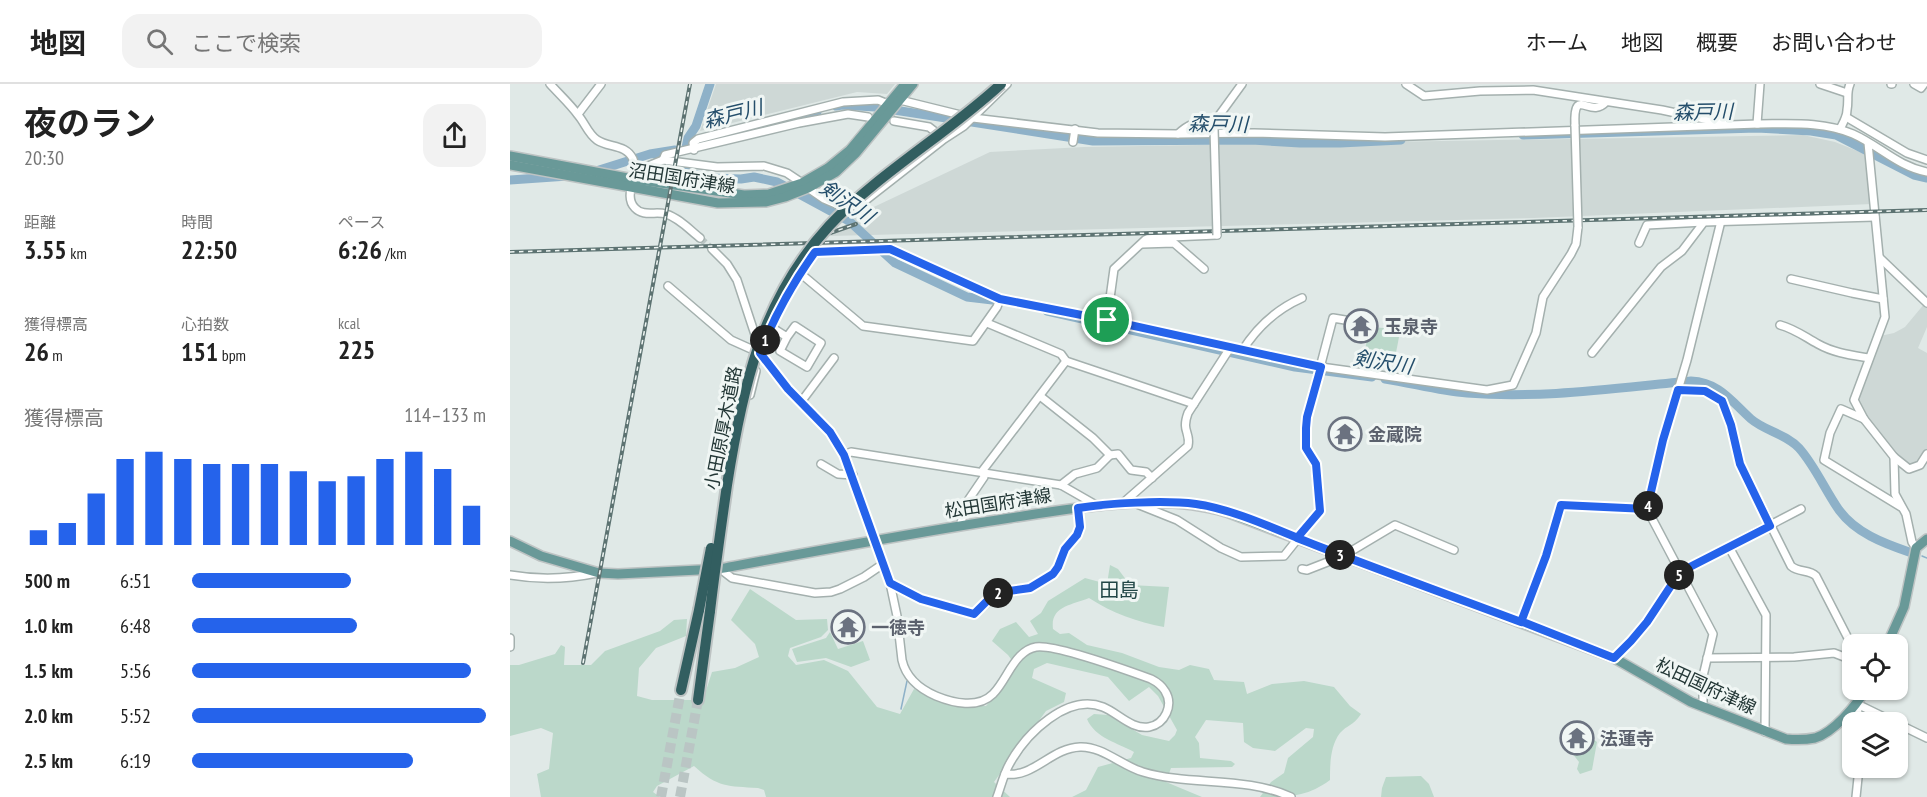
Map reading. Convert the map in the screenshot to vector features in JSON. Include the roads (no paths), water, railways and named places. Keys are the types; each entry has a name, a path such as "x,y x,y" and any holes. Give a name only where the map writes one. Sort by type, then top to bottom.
{"highway":[{"name":"小田原厚木道路","path":"698,700 705,611 736,397 758,327 780,283 806,245 846,202 991,84"},
{"name":"小田原厚木道路","path":"681,690 705,611 742,398 764,331 785,286 829,226 1001,84"}],"main road":[{"name":"沼田国府津線","path":"510,165 585,179 634,179 718,203 741,204 779,199 836,172 887,117 905,84"},
{"name":"沼田国府津線","path":"894,102 913,84"},
{"name":"沼田国府津線","path":"510,156 634,179 744,195 769,194 800,188"},
{"name":"松田国府津線","path":"510,540 541,556 598,573 719,569 960,526 1096,505 1194,504 1211,507 1297,538 1614,658 1703,707 1786,740 1815,738 1830,730 1859,700"},
{"path":"1892,634 1904,607 1916,548 1927,539"}],"street":[{"path":"550,84 578,114 595,139 620,147 631,155 634,162 634,179 630,200 637,210 643,213 667,214 700,238"},
{"path":"578,114 601,84"},
{"path":"663,160 717,167 770,167 787,173 800,188 852,211 974,118 1007,84"},
{"path":"1218,117 1242,84"},
{"path":"1406,84 1424,96 1533,90 1662,110 1731,125"},
{"path":"1758,124 1760,84"},
{"path":"1820,84 1846,93"},
{"path":"1840,129 1846,117 1848,106 1846,93 1850,84"},
{"path":"1914,84 1921,88 1924,84"},
{"path":"694,146 698,139 843,102 878,100 974,118 1098,133 1254,133 1385,137 1758,124 1819,125 1840,129 1901,164 1927,172"},
{"path":"884,564 840,589 814,593 732,578 719,569 740,439 760,353 800,273 815,252 890,249 999,302 1107,320 1321,367 1487,390 1513,385 1536,333 1543,297 1576,244 1578,227 1575,107 1581,101 1597,108 1602,107 1606,102"},
{"path":"634,179 663,160 665,155 694,146 848,114 868,117"},
{"path":"887,117 929,127 944,139"},
{"path":"1846,117 1907,153 1927,159"},
{"path":"1107,320 1114,269 1141,244 1149,238 1217,236 1214,128 1210,122 1204,121 1187,127 1178,134"},
{"path":"1073,142 1076,129"},
{"path":"1868,143 1885,317 1854,400 1864,419 1894,457 1909,469 1920,465 1927,454"},
{"path":"1639,243 1647,225 1875,217"},
{"path":"1703,707 1703,676 1713,634 1647,509 1721,221"},
{"path":"1592,353 1661,267 1682,251 1704,222"},
{"path":"1141,244 1174,243 1204,269"},
{"path":"712,249 727,264 737,280 760,353 779,379 830,432 844,455 890,583 904,667 920,687 940,697 976,703 992,694 1024,651 1036,646 1054,649 1151,679 1162,687 1168,699 1166,714 1159,722 1150,726 1136,726 1104,707 1086,704 1064,710 1036,731 1020,748 1010,762 997,797"},
{"path":"1880,258 1927,303"},
{"path":"800,273 863,326 973,340 987,323 999,302"},
{"path":"1791,279 1883,299"},
{"path":"668,286 731,340 760,353"},
{"path":"1242,351 1268,319 1282,307 1302,298"},
{"path":"1137,504 1177,520 1221,548 1241,557 1284,556 1320,511 1316,464 1306,448 1307,417 1333,318 1351,321"},
{"path":"987,323 1061,354 1066,361 1194,404"},
{"path":"1780,325 1791,328 1837,352 1869,358"},
{"path":"795,326 821,343 807,367 780,351 787,337 795,326"},
{"path":"771,327 787,337"},
{"path":"1121,505 1188,446 1190,439 1184,423 1230,348"},
{"path":"801,402 834,358"},
{"path":"960,526 967,502 984,477 983,471 1066,361"},
{"path":"1679,386 1705,391 1722,401 1731,425 1740,464 1791,566 1815,575 1846,634"},
{"path":"1040,396 1093,438 1110,455"},
{"path":"1864,419 1841,409 1830,433 1824,460 1901,507"},
{"path":"844,455 851,452 1061,485 1096,505"},
{"path":"1061,485 1075,474 1097,468 1110,455 1118,454 1131,470 1146,472 1152,478"},
{"path":"1894,457 1895,494 1906,514 1912,542 1916,548"},
{"path":"821,464 838,474 853,475"},
{"path":"1521,622 1546,556 1561,505 1647,509"},
{"path":"890,583 921,599 974,614 995,593 1030,588 1053,574 1065,549 1077,535 1080,527 1078,508"},
{"path":"1614,658 1647,622 1680,572 1801,509"},
{"path":"1302,569 1308,570 1343,556 1395,525 1454,550"},
{"path":"1729,547 1766,615 1765,732"},
{"path":"510,575 538,578 578,577 598,573"},
{"path":"510,638 510,647"},
{"path":"1707,658 1802,657 1834,653 1842,656"},
{"path":"1857,704 1858,712"},
{"path":"1857,704 1927,738"},
{"path":"1005,774 1023,774 1061,750 1081,746 1096,750 1145,773 1259,788 1291,797"},
{"path":"1856,797 1858,778"}],"waterway":[{"path":"686,148 710,84"},
{"name":"森戸川","path":"836,106 875,107 1093,141 1252,140 1340,143 1401,140"},
{"name":"森戸川","path":"721,139 817,112"},
{"name":"森戸川","path":"1523,135 1757,128 1811,131 1836,135 1914,175 1927,178"},
{"name":"森戸川","path":"596,171 650,154 675,150"},
{"name":"剣沢川","path":"658,159 680,170 707,178 754,177 777,182 849,221 895,263 967,297 1001,301"},
{"name":"森戸川","path":"510,180 568,176"},
{"name":"剣沢川","path":"1047,311 1295,367 1372,377"},
{"name":"剣沢川","path":"1385,379 1446,391 1523,395 1701,382 1724,394 1757,423 1794,443 1810,462 1839,510 1853,525 1880,541 1909,552"},
{"name":"剣沢川","path":"1922,556 1927,558"},
{"path":"901,709 907,681"}],"tunnel":[{"path":"700,238 712,249"},
{"path":"661,797 681,690"},
{"path":"680,797 698,700"}],"railway":[{"path":"583,663 690,84"},
{"path":"510,252 1927,210"},
{"path":"813,239 856,224"}],"place":[{"name":"玉泉寺","path":"1361,326"},
{"name":"金蔵院","path":"1345,434"},
{"name":"一徳寺","path":"848,627"},
{"name":"法蓮寺","path":"1577,738"}],"district":[{"name":"田島","path":"1119,590"}]}
